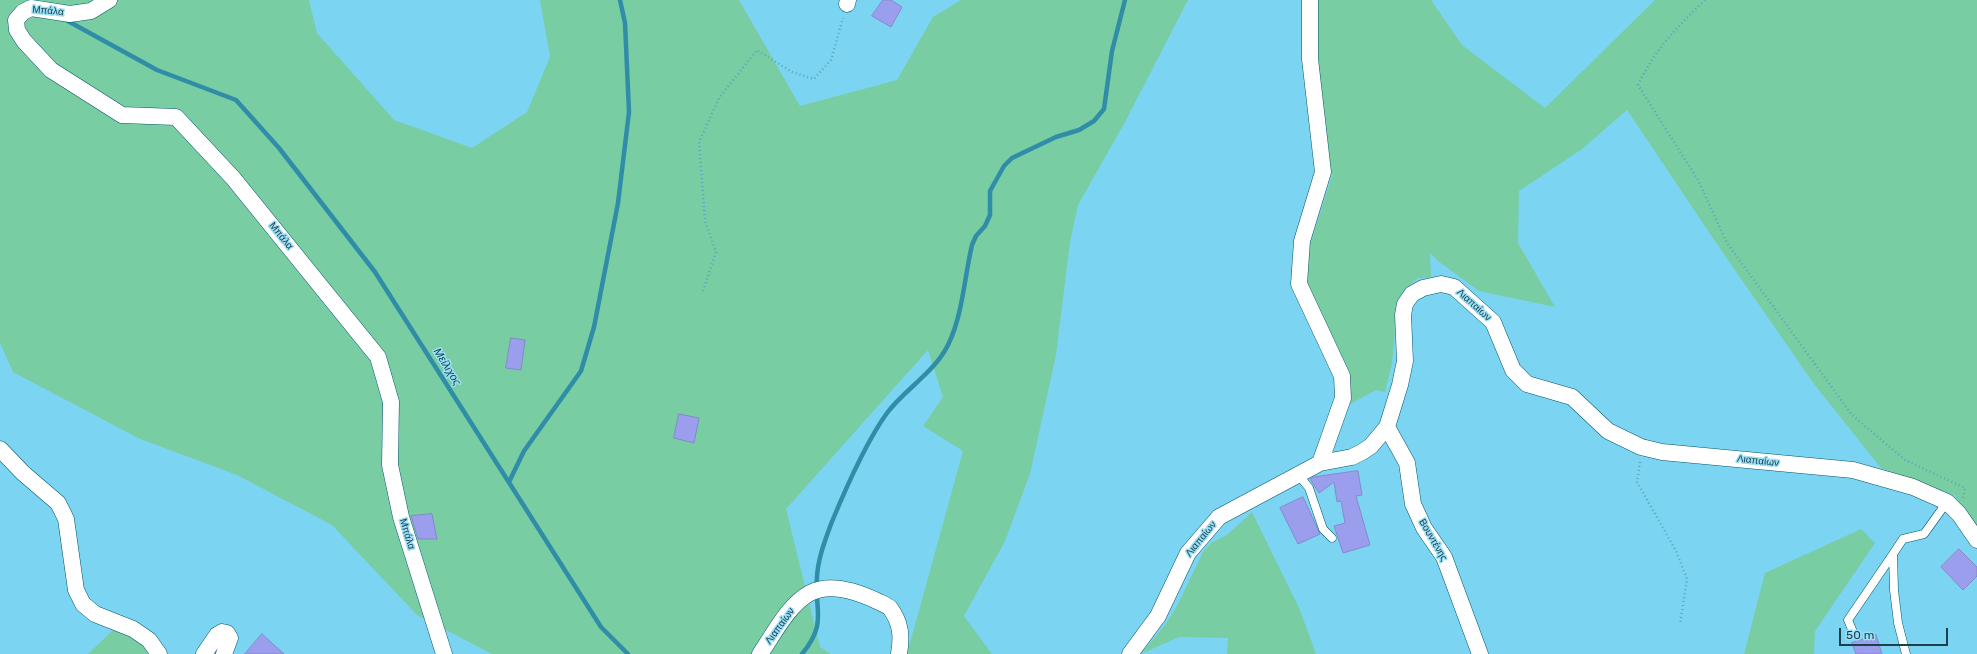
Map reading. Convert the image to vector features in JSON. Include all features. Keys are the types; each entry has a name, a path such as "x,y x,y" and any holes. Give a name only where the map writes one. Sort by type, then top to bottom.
{"street":[{"name":"Μπάλα","path":"110,0 91,11 70,14 31,8 23,12 16,20 17,30 24,41 51,70 122,115 176,117 233,178 378,357 391,402 390,465 401,517 444,654"},
{"path":"1310,0 1310,59 1323,172 1302,241 1299,284 1342,376 1343,398 1320,463"},
{"name":"Λιαπαίων","path":"1130,654 1158,616 1188,553 1219,517 1320,463 1352,457 1362,452 1371,446 1387,427 1400,385 1404,361 1405,304 1412,294 1423,288 1441,284 1454,287 1494,322 1513,370 1527,384 1572,397 1608,431 1641,447 1662,452 1853,470 1913,487 1947,502 1959,514 1977,540"},
{"name":"Βουντένης","path":"1387,427 1407,463 1413,504 1424,528 1444,557 1480,654"},
{"path":"0,449 23,473 58,503 66,519 76,590 83,604 95,614 133,628 149,640 159,654"},
{"name":"Λιαπαίων","path":"760,654 788,613 800,600 818,591 845,589 862,594 889,606 897,619 902,632 899,654"},
{"path":"204,654 217,635 222,632 227,633 230,638 224,654"}],"lane":[{"path":"1298,474 1309,488 1323,529 1332,538"},
{"path":"1853,632 1848,620 1903,539 1924,534 1947,502"},
{"path":"1894,554 1894,590 1898,623 1906,654"}],"path":[{"path":"1705,0 1675,28 1648,64 1638,85 1698,180 1727,244 1852,415 1905,460 1965,488 1959,514"},
{"path":"703,291 716,252 706,221 699,142 718,98 757,50 792,72 814,79 831,60 847,2"},
{"path":"1641,447 1637,482 1676,551 1687,579 1680,624"}],"green space":[{"path":"0,0 309,0 317,33 394,120 472,148 527,112 550,57 540,0 739,0 800,106 897,80 933,17 961,0 1188,0 1125,122 1078,205 1070,242 1056,355 1030,474 1005,541 964,616 992,654 907,654 963,451 923,426 943,397 928,350 786,509 820,647 831,654 492,654 417,615 332,525 237,475 138,438 13,372 0,343"},
{"path":"1317,0 1431,0 1462,45 1545,108 1655,0 1977,0 1977,527 1954,495 1881,468 1814,384 1721,250 1627,110 1582,149 1519,191 1518,243 1555,307 1479,291 1438,261 1430,253 1431,278 1418,278 1408,287 1397,305 1392,364 1385,392 1376,390 1350,404 1350,379 1305,282 1309,248 1332,176 1317,58"},
{"path":"1252,512 1300,610 1316,654 1227,654 1228,638 1179,637 1141,654 1165,625 1177,606 1203,552 1211,543 1228,534"},
{"path":"1861,529 1875,543 1815,631 1814,654 1744,654 1765,573"},
{"path":"113,630 142,639 151,654 88,654"}],"building":[{"path":"883,0 891,0 902,7 891,27 872,16"},
{"path":"511,338 525,340 521,370 506,368"},
{"path":"679,414 699,418 694,443 674,438"},
{"path":"1358,471 1362,495 1356,496 1370,545 1343,553 1334,526 1345,523 1341,501 1337,502 1334,482 1319,493 1310,479 1314,477"},
{"path":"1303,497 1320,534 1298,544 1280,508"},
{"path":"432,514 437,539 418,539 411,516"},
{"path":"1959,549 1977,567 1977,576 1963,590 1941,567"},
{"path":"262,634 284,654 245,654"},
{"path":"1876,635 1882,654 1856,654 1852,643"}],"waterway":[{"path":"509,482 524,451 581,371 594,327 618,203 629,112 625,23 620,0"},
{"path":"802,654 810,643 817,625 818,570 822,550 831,524 856,467 879,425 894,404 935,364 948,345 960,309 972,245 976,236 985,226 990,215 990,191 1004,166 1012,158 1056,137 1079,130 1094,121 1104,109 1112,51 1125,0"},
{"name":"Μείλιχος","path":"66,20 157,70 236,100 279,148 375,272 601,627 628,654"}]}
